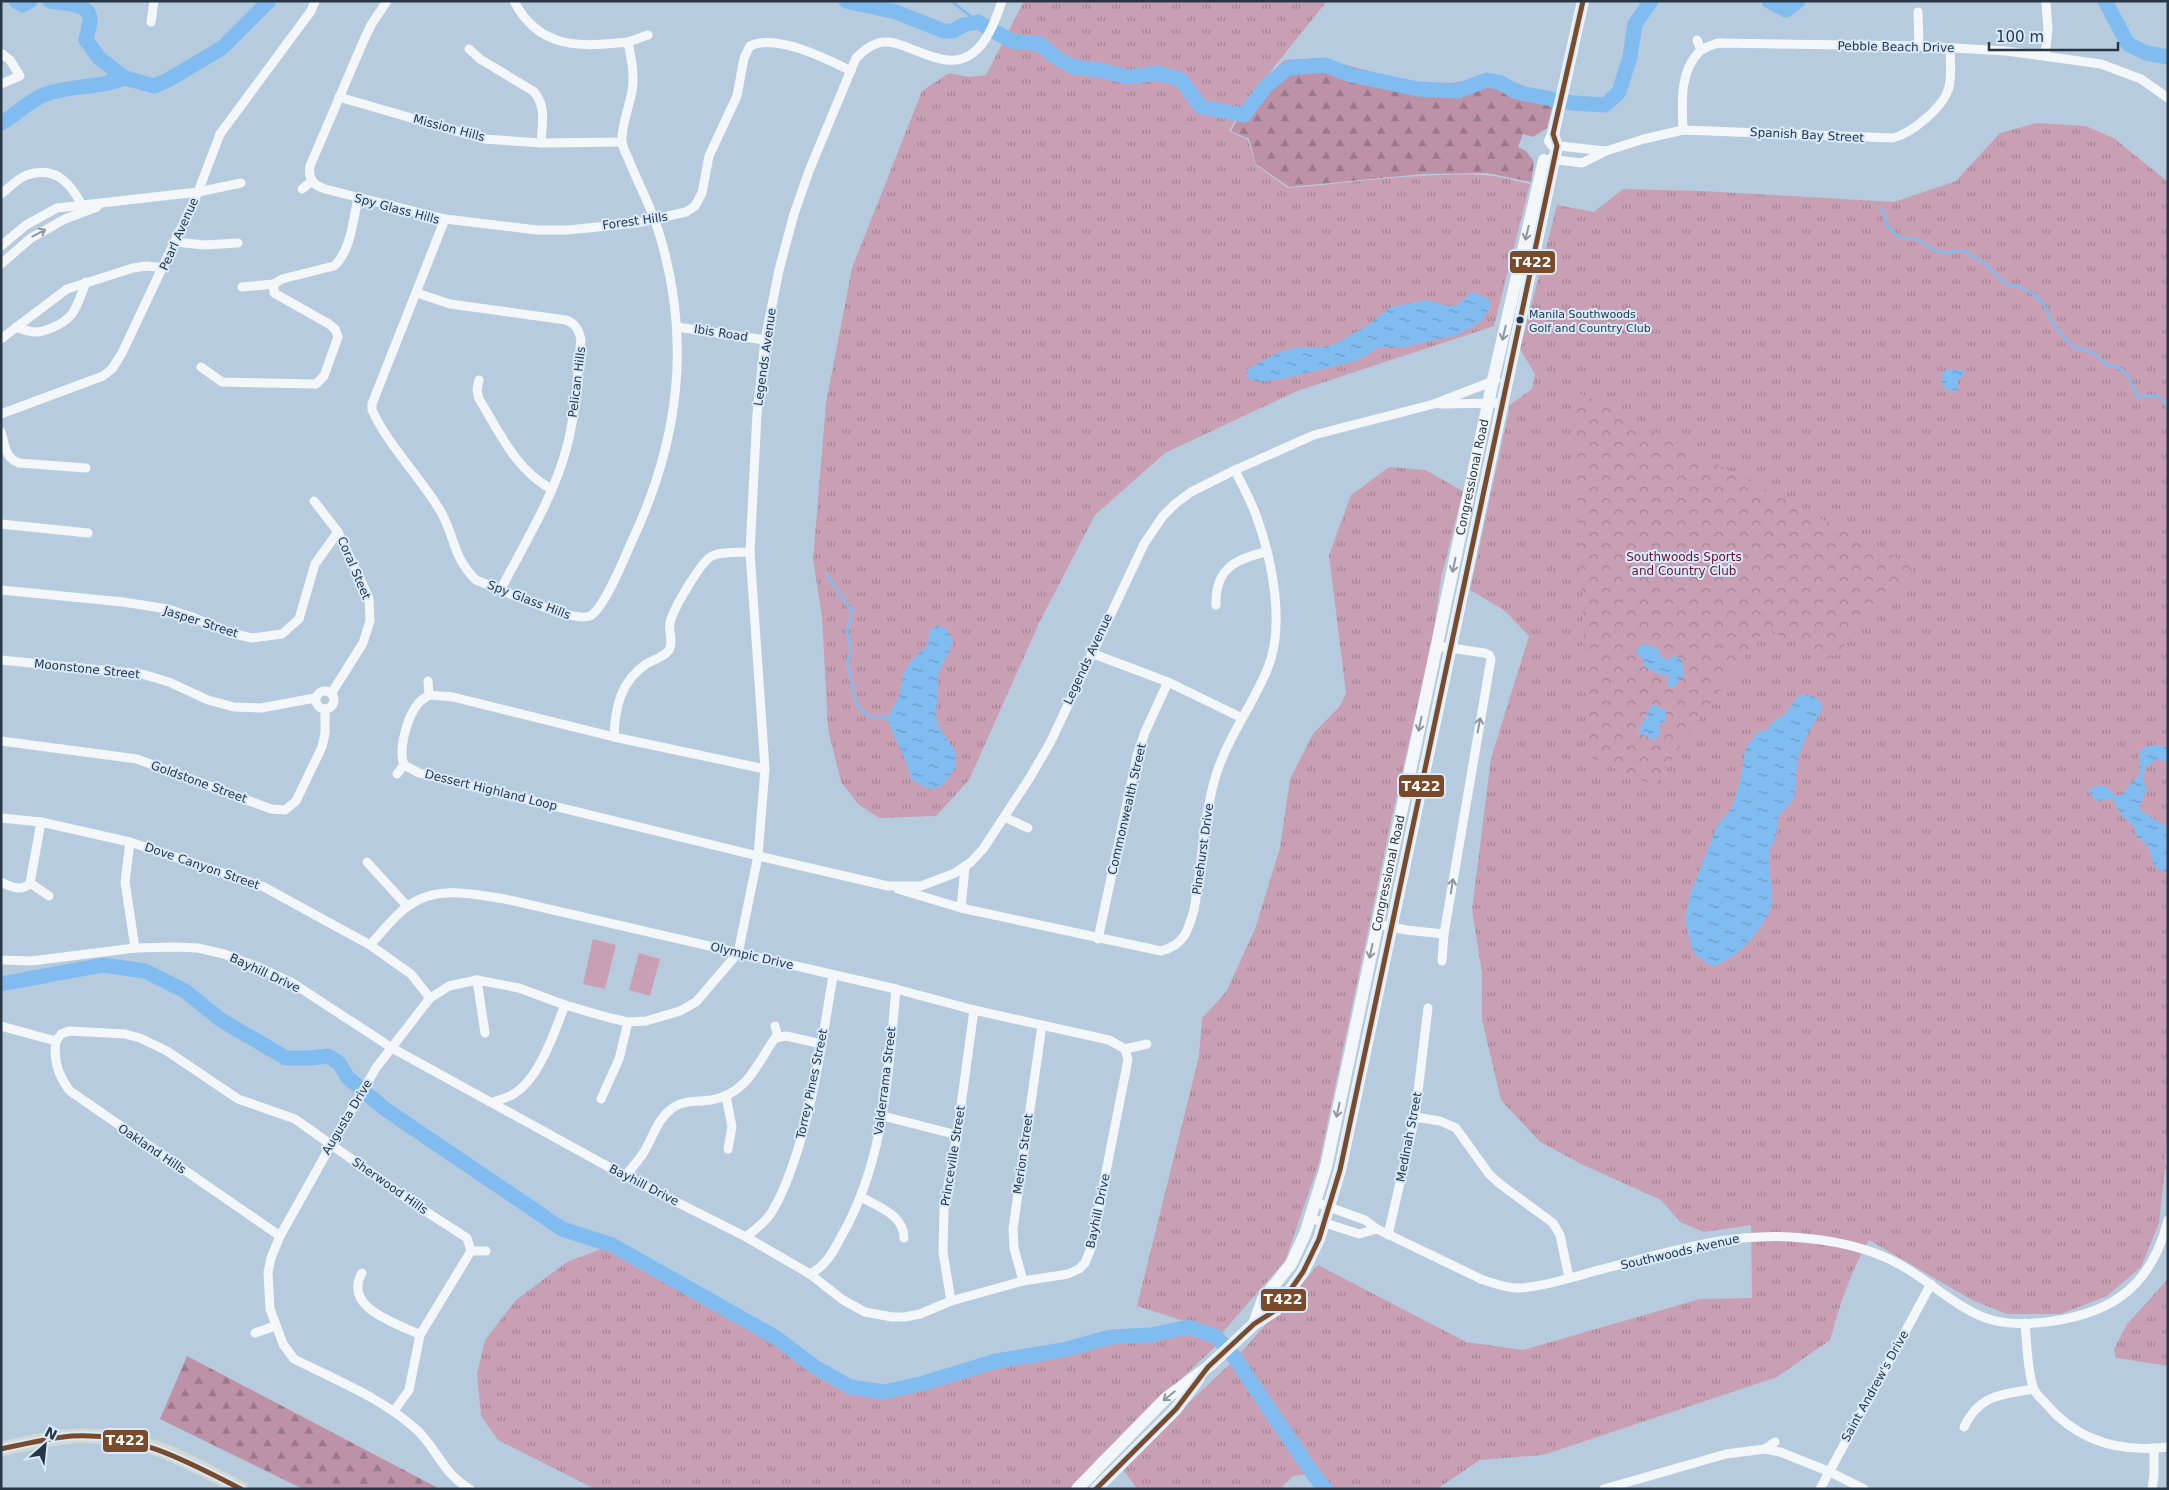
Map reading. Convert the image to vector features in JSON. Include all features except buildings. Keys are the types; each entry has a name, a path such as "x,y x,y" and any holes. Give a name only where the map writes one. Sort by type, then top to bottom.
{"highway":[{"path":"1,1449 71,1436 121,1438 152,1446 241,1489"}],"main road":[{"name":"Congressional Road","path":"1254,1324 1263,1299 1291,1264 1310,1218 1326,1166 1489,402 1515,285 1553,142 1556,120 1583,1"},
{"name":"Congressional Road","path":"1077,1489 1166,1398 1209,1366 1254,1324 1276,1310 1303,1272 1325,1222 1340,1170 1449,649 1508,382 1549,159"},
{"name":"Congressional Road","path":"1096,1489 1176,1409 1209,1366"}],"street":[{"path":"151,22 154,1"},
{"name":"Pearl Avenue","path":"1,414 103,376 112,369 122,354 176,242 198,192 220,134 311,11 315,1"},
{"path":"302,189 312,182 309,174 310,166 371,25 387,1"},
{"path":"514,1 535,28 570,45 584,46 628,42 648,35"},
{"name":"Legends Avenue","path":"738,953 758,856 765,769 750,552 757,414 765,340 779,270 794,214 809,170 856,58 865,49 887,42 898,44 934,58 948,61 960,60 970,55 986,40 1002,1"},
{"path":"2045,56 2048,29 2046,4"},
{"path":"1918,12 1919,46"},
{"path":"1683,130 1682,106 1686,72 1701,50 1697,40"},
{"path":"622,142 633,88 633,68 628,42"},
{"name":"Forest Hills","path":"445,219 506,227 552,230 656,220 686,212 700,200 709,156 737,96 744,58 750,46 762,42 800,50 824,57 851,71"},
{"name":"Pebble Beach Drive","path":"1701,50 1718,43 1919,46 2006,51 2101,64 2122,70 2141,78 2168,98"},
{"name":"Spanish Bay Street","path":"1549,159 1582,162 1606,151 1644,139 1683,130 1864,138 1893,138 1904,135 1944,98 1949,87 1950,48"},
{"path":"469,49 480,59 540,97 543,109 541,143"},
{"path":"1,53 10,60 20,76 1,84"},
{"name":"Mission Hills","path":"339,97 484,139 541,143 622,142"},
{"name":"Spy Glass Hills","path":"312,182 325,189 445,219 372,404 372,410 442,514 455,552 463,566 476,580 572,617 590,616 613,584 654,491 664,458 674,402 678,364 677,327 671,274 656,220 622,142"},
{"name":"Spanish Bay Street","path":"1553,142 1606,151"},
{"path":"1,194 25,176 50,173 60,176 84,209"},
{"path":"1,264 31,238 84,209 111,202 198,192 241,183"},
{"path":"242,287 274,284 282,279 334,266 345,251 358,198"},
{"path":"1,246 26,226 57,208 84,209"},
{"path":"176,242 204,245 238,243"},
{"path":"1,339 66,288 133,268 147,266 164,268"},
{"path":"16,327 37,334 64,324 74,312 86,282"},
{"path":"201,367 222,382 316,384 324,376 338,337 335,329 274,293 274,284"},
{"name":"Pelican Hills","path":"417,293 450,304 566,320 578,328 581,340 573,415 566,450 551,489 501,589"},
{"name":"Ibis Road","path":"677,327 765,340"},
{"path":"478,380 477,390 479,399 518,462 532,477 551,489"},
{"name":"Legends Avenue","path":"758,856 888,886 920,886 965,867 983,849 1050,743 1144,544 1163,516 1191,492 1314,435 1434,404 1494,380 1508,382"},
{"name":"Legends Avenue","path":"1434,404 1503,403"},
{"path":"1,432 7,453 12,460 19,463 86,468"},
{"name":"Pinehurst Drive","path":"888,886 961,908 1098,939 1161,951 1179,944 1190,924 1194,910 1210,799 1216,777 1223,755 1267,670 1275,641 1275,609 1266,552 1256,514 1235,470"},
{"name":"Coral Steet","path":"314,501 338,532 369,598 370,620 363,643 332,694"},
{"path":"1,524 88,533"},
{"name":"Jasper Street","path":"1,590 123,602 168,609 192,616 230,633 252,638 282,634 299,619 315,564 338,532"},
{"path":"614,737 614,713 620,696 628,681 638,670 649,662 660,658 668,650 671,642 670,623 699,568 708,558 714,555 750,552"},
{"path":"1216,606 1217,584 1228,568 1248,556 1266,552"},
{"path":"1436,646 1484,652 1491,659 1444,934 1442,961"},
{"path":"1091,653 1168,682 1242,718"},
{"name":"Moonstone Street","path":"1,660 142,674 168,682 208,700 234,707 261,708 315,698"},
{"path":"428,681 429,694"},
{"name":"Commonwealth Street","path":"1098,939 1137,756 1145,732 1168,682"},
{"path":"320,691 328,691 332,694 334,701 329,708 325,709 318,706 315,698 320,691"},
{"path":"397,774 404,765 401,757 402,747 412,711 418,702 429,694 453,697 614,737 765,769"},
{"name":"Goldstone Street","path":"1,741 137,759 271,809 285,810 296,801 322,747 325,733 325,709"},
{"name":"Dessert Highland Loop","path":"404,765 419,772 758,856"},
{"path":"1004,817 1028,828"},
{"name":"Dove Canyon Street","path":"1,818 41,822 130,842 264,886 370,945 411,974 430,998"},
{"path":"1,882 19,888 26,887 30,883 41,822"},
{"path":"130,842 125,882 135,948"},
{"path":"367,862 407,906"},
{"path":"961,908 965,867"},
{"path":"30,883 49,896"},
{"name":"Olympic Drive","path":"370,945 407,906 428,894 459,892 505,899 896,989 974,1010 1109,1040 1125,1049"},
{"path":"1377,924 1444,934"},
{"name":"Bayhill Drive","path":"1,960 11,962 50,960 135,948 198,948 224,954 258,967 290,982 392,1048 625,1176 746,1237 810,1274 854,1306 879,1316 905,1317 920,1314 951,1301 1023,1281 1068,1274 1079,1270 1088,1256 1128,1059 1125,1049"},
{"name":"Augusta Drive","path":"470,1489 453,1477 424,1438 394,1411 294,1359 289,1354 275,1326 270,1309 268,1272 280,1236 376,1068 430,998 448,986 477,980 519,988 592,1014 628,1022 663,1017 680,1011 696,1002 738,953"},
{"name":"Torrey Pines Street","path":"746,1237 759,1227 769,1215 790,1173 808,1118 833,976"},
{"path":"477,980 485,1033"},
{"name":"Valderrama Street","path":"810,1274 820,1269 827,1261 848,1225 861,1197 883,1116 896,989"},
{"path":"493,1102 513,1095 525,1084 547,1050 565,1005"},
{"name":"Medinah Street","path":"1388,1235 1416,1117 1428,1008"},
{"name":"Princeville Street","path":"951,1301 943,1252 943,1232 947,1192 957,1135 974,1010"},
{"path":"600,1099 619,1059 628,1022"},
{"name":"Merion Street","path":"1023,1281 1014,1248 1013,1229 1042,1025"},
{"path":"1,1026 56,1041"},
{"path":"775,1026 778,1037"},
{"name":"Sherwood Hills","path":"56,1041 61,1034 68,1031 125,1034 140,1038 167,1051 238,1100 295,1119 426,1212 467,1238 471,1251"},
{"path":"625,1176 643,1154 660,1121 668,1112 685,1102 709,1101 726,1096 745,1083 775,1038 801,1039 822,1044"},
{"name":"Oakland Hills","path":"56,1041 54,1051 57,1068 62,1081 70,1091 280,1236"},
{"path":"1125,1049 1147,1044"},
{"path":"726,1096 732,1127 728,1149"},
{"path":"883,1116 957,1135"},
{"path":"1416,1117 1440,1121 1456,1128 1489,1174 1553,1223 1560,1235 1569,1278"},
{"path":"861,1197 890,1213 900,1221 904,1228 904,1238"},
{"name":"Southwoods Avenue","path":"1315,1202 1365,1220 1388,1235 1483,1280 1517,1288 1569,1278 1728,1239 1790,1237 1848,1244 1874,1253 1897,1262 1961,1304 1992,1320 2025,1323 2053,1321 2088,1313 2120,1298 2139,1282 2147,1270 2165,1232 2168,1220"},
{"path":"1310,1218 1359,1234 1377,1229"},
{"path":"394,1411 410,1390 420,1335 471,1251 486,1251"},
{"path":"362,1273 358,1281 357,1290 359,1299 366,1307 420,1335"},
{"name":"Saint Andrew's Drive","path":"1820,1489 1828,1471 1931,1284"},
{"path":"2025,1323 2033,1390 2057,1417 2086,1438 2124,1447 2154,1448 2168,1446"},
{"path":"255,1333 275,1326"},
{"path":"1964,1427 1970,1415 1979,1405 1992,1397 2033,1390"},
{"path":"1765,1449 1775,1442"},
{"path":"2152,1489 2154,1448"},
{"path":"1604,1489 1726,1454 1765,1449 1780,1452 1828,1471 1864,1489"}],"green space":[{"name":"Manila Southwoods Golf and Country Club","path":"1024,1 1327,1 1246,102 1229,131 1248,140 1256,165 1288,188 1411,176 1460,174 1502,177 1530,184 1494,326 1297,391 1165,453 1095,515 1040,621 969,780 936,816 879,818 858,804 841,782 828,729 822,617 813,559 826,403 852,268 922,91 949,73 969,77 986,75"},
{"path":"1321,58 1427,84 1473,80 1487,74 1555,96 1547,128 1533,137 1523,134 1518,147 1526,151 1534,162 1531,182 1487,173 1422,174 1289,187 1256,164 1249,139 1231,131 1245,107 1285,60"},
{"name":"Manila Southwoods Golf and Country Club","path":"2037,123 2086,126 2115,139 2168,182 2168,1120 2165,1164 2168,1166 2168,1169 2165,1169 2159,1223 2141,1267 2107,1296 2061,1314 2007,1314 1972,1300 1869,1240 1846,1289 1830,1340 1777,1377 1543,1455 1480,1460 1437,1489 1325,1489 1312,1474 1293,1476 1280,1489 1137,1489 1121,1467 1235,1359 1318,1265 1466,1342 1523,1350 1700,1299 1752,1298 1751,1225 1704,1232 1680,1222 1661,1200 1583,1165 1539,1141 1501,1100 1482,1020 1482,973 1472,910 1491,758 1529,636 1504,610 1470,590 1510,405 1532,389 1535,374 1520,349 1557,205 1594,212 1623,189 1702,191 1894,202 1956,181 2000,133"},
{"name":"Southwoods Sports and Country Club","path":"1572,389 1914,567 1831,660 1765,628 1687,736 1655,786 1590,757"},
{"path":"1389,467 1425,470 1463,491 1441,578 1432,642 1393,812 1319,1163 1285,1261 1222,1333 1137,1306 1199,1056 1202,1018 1226,992 1255,929 1280,848 1290,779 1313,734 1340,706 1346,693 1329,555 1351,495"},
{"path":"593,939 616,945 605,989 583,984"},
{"path":"639,953 660,959 650,996 629,990"},
{"path":"612,1245 775,1337 815,1367 850,1387 884,1392 924,1383 996,1361 1063,1350 1110,1337 1151,1335 1188,1327 1215,1333 1219,1343 1098,1458 1071,1489 595,1489 498,1440 481,1416 477,1374 485,1340 516,1300 567,1262"},
{"path":"2168,1279 2168,1366 2116,1358 2114,1349 2127,1324"},
{"path":"187,1356 440,1489 303,1489 160,1419"}],"water":[{"path":"1472,292 1489,299 1490,308 1482,320 1456,335 1400,348 1378,348 1356,361 1282,379 1259,382 1249,379 1246,374 1248,369 1279,352 1295,348 1333,345 1368,325 1389,308 1426,300 1448,306 1456,306"},
{"path":"1959,369 1966,373 1958,380 1957,386 1959,391 1947,390 1942,382 1942,373 1947,370"},
{"path":"937,626 944,627 953,643 938,674 936,717 939,728 954,749 956,756 955,768 943,785 934,789 926,788 911,779 887,718 898,698 904,672 911,661 928,644 929,630"},
{"path":"1645,644 1657,648 1661,657 1669,660 1674,655 1682,660 1683,677 1679,679 1675,688 1667,686 1668,675 1657,674 1644,666 1643,660 1636,653 1639,646"},
{"path":"1799,695 1814,697 1823,707 1800,751 1796,770 1795,793 1792,802 1778,818 1777,833 1769,851 1772,904 1766,918 1745,945 1728,959 1711,966 1694,954 1690,943 1685,919 1690,894 1716,828 1733,805 1741,776 1745,750 1758,732 1766,730 1776,719 1783,716"},
{"path":"1652,704 1666,711 1666,721 1660,724 1660,735 1657,736 1655,741 1638,732"},
{"path":"2147,746 2168,747 2168,763 2157,759 2145,768 2143,781 2147,789 2140,804 2140,810 2168,828 2168,872 2163,872 2154,866 2148,847 2137,837 2133,826 2121,815 2112,799 2098,801 2093,798 2088,790 2092,787 2105,785 2114,795 2121,795 2140,773 2140,751"}],"waterway":[{"path":"16,1 23,5 30,1"},
{"path":"50,1 75,5 86,10 90,20 86,40 99,58 125,78 154,86 168,80 222,48 269,1"},
{"path":"846,1 896,12 944,31 953,31 963,25 978,22 1011,41 1040,44 1055,57 1073,67 1099,70 1128,77 1157,73 1180,79 1201,107 1244,115 1266,86 1288,68 1325,65 1351,75 1418,89 1458,91 1487,80 1501,83 1516,92 1572,103 1605,105 1619,92 1630,57 1635,24 1651,1"},
{"path":"951,1 978,22"},
{"path":"1769,1 1786,10 1798,1"},
{"path":"2105,1 2128,44 2146,53 2168,57"},
{"path":"1,123 46,94 125,78"},
{"path":"1881,208 1888,227 1896,235 1902,238 1917,239 1934,250 1944,253 1962,250 1984,263 2007,285 2018,286 2033,294 2044,305 2053,324 2072,346 2093,353 2104,363 2121,369 2128,376 2137,396 2158,397 2168,407"},
{"path":"826,574 852,612 847,631 851,651 847,662 855,701 863,712 870,716 887,718"},
{"path":"1,984 103,965 145,971 185,991 221,1020 286,1058 328,1056 339,1063 348,1078 385,1109 562,1229 612,1245 775,1337 815,1367 850,1387 884,1392 924,1383 996,1361 1063,1350 1110,1337 1151,1335 1188,1327 1215,1336 1230,1351 1325,1489"}],"transit line":[{"name":"T422","path":"1096,1489 1176,1409 1208,1367 1254,1324 1276,1310 1303,1272 1319,1239 1340,1170 1557,146 1553,134 1583,1"},
{"name":"T422","path":"1,1449 72,1436 95,1436 117,1439 160,1450 201,1468 241,1489"}],"place":[{"name":"Manila Southwoods Golf and Country Club","path":"1520,320"}]}
